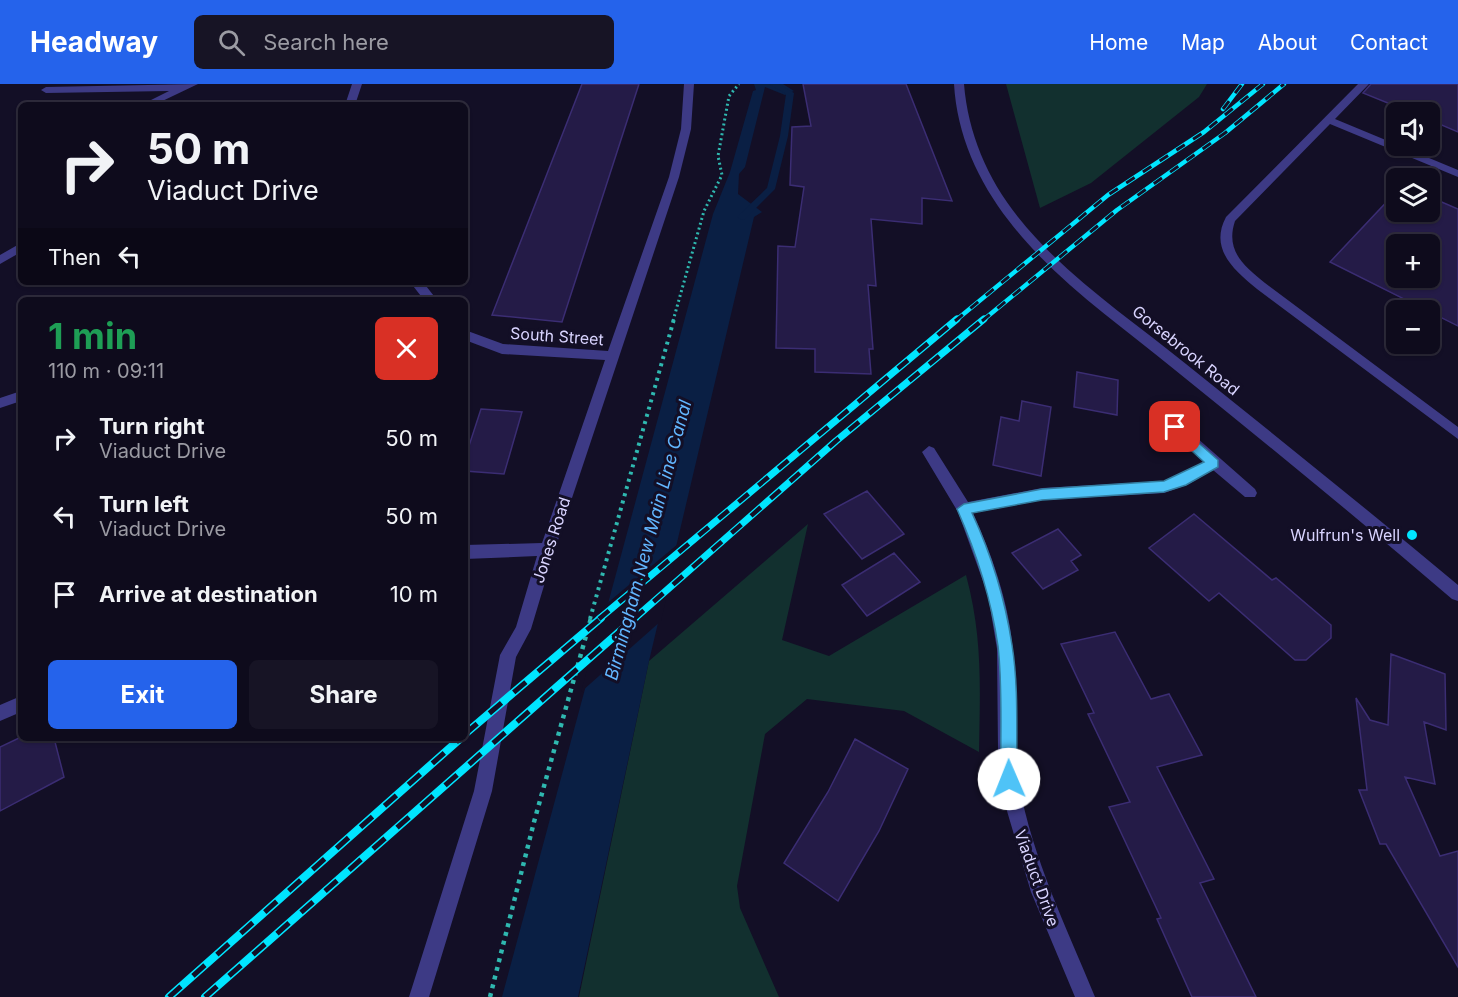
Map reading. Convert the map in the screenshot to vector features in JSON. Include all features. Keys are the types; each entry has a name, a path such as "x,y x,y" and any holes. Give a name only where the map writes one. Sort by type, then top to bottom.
{"street":[{"path":"152,102 193,84"},
{"path":"351,102 357,84"},
{"name":"Jones Road","path":"419,997 483,791 508,655 523,629 547,549 674,177 686,129 689,84"},
{"name":"Gorsebrook Road","path":"959,84 963,123 975,153 999,197 1026,234 1086,290 1458,594"},
{"path":"1364,84 1230,220 1223,234 1226,249 1239,268 1261,286 1458,434"},
{"path":"46,90 182,87"},
{"path":"1327,119 1458,174"},
{"path":"0,260 18,250"},
{"path":"418,285 428,297"},
{"name":"South Street","path":"468,336 502,349 612,356"},
{"path":"0,404 18,397"},
{"path":"1175,427 1250,493"},
{"name":"Viaduct Drive","path":"929,452 964,509 980,545 995,592 1005,648 1009,779 1022,844 1039,894 1085,997"},
{"path":"964,509 1042,494 1164,487 1182,481 1214,463"},
{"path":"468,552 547,549"},
{"path":"0,713 18,705"}],"path":[{"path":"490,997 534,822 704,211 722,175 718,156 729,96 739,84"}],"green space":[{"path":"1006,84 1207,84 1199,97 1091,183 1040,208"},
{"path":"808,524 782,640 829,656 966,575 978,642 979,752 904,711 807,699 765,734 737,886 740,908 779,997 579,997 649,661"}],"water":[{"name":"Birmingham New Main Line Canal","path":"754,84 783,84 794,91 785,95 765,87 745,167 739,174 738,194 762,212 754,217 649,661 578,997 502,997 713,214 730,172 753,91 756,90"}],"pier":[{"path":"679,543 661,621 581,692 605,605"}],"building":[{"path":"582,84 639,84 562,322 492,315"},
{"path":"803,84 906,84 952,201 922,198 922,224 871,219 876,286 868,285 873,349 869,349 871,374 815,372 815,349 776,348 778,246 795,247 804,187 790,185 792,127 811,126"},
{"path":"1371,84 1458,84 1458,132 1440,124 1440,102 1386,102 1363,93"},
{"path":"1440,201 1458,209 1458,326 1440,317 1440,300 1406,300 1330,262 1386,203 1386,222 1440,222"},
{"path":"1077,372 1118,380 1117,415 1074,407"},
{"path":"1022,401 1051,407 1041,476 993,465 1001,417 1019,421"},
{"path":"481,409 522,412 504,474 468,471 468,449"},
{"path":"867,491 904,534 862,559 824,514"},
{"path":"1194,514 1272,580 1276,578 1331,625 1331,638 1306,660 1295,660 1219,593 1209,601 1149,548"},
{"path":"1058,529 1081,555 1071,561 1078,570 1043,589 1012,553"},
{"path":"894,553 920,582 867,616 842,585"},
{"path":"1115,632 1151,699 1169,694 1202,755 1157,767 1214,879 1200,883 1256,997 1192,997 1157,919 1161,918 1109,807 1130,802 1088,714 1094,713 1061,644"},
{"path":"1391,654 1445,674 1446,730 1424,722 1435,784 1405,777 1440,856 1458,851 1458,967 1386,844 1380,844 1359,790 1367,790 1356,698 1370,720 1388,725"},
{"path":"18,738 18,741 55,741 64,777 0,811 0,747"},
{"path":"855,739 908,769 879,831 838,901 784,863 828,792"}],"waterway":[{"path":"742,217 771,189 784,136 790,93 773,84"}],"railway":[{"path":"1223,109 1242,84"},
{"path":"955,321 1108,195 1204,132 1263,84"},
{"path":"982,321 1117,210 1225,133 1284,84"},
{"path":"599,619 957,319"},
{"path":"634,619 836,441 984,319"},
{"path":"468,731 601,618"},
{"path":"205,997 635,618"},
{"path":"169,997 458,741"}],"place":[{"name":"Wulfrun's Well","path":"1412,535"}],"route":[{"path":"1009,779 1005,648 995,592 980,545 964,509 1042,494 1164,487 1182,481 1214,463 1175,427"}]}
